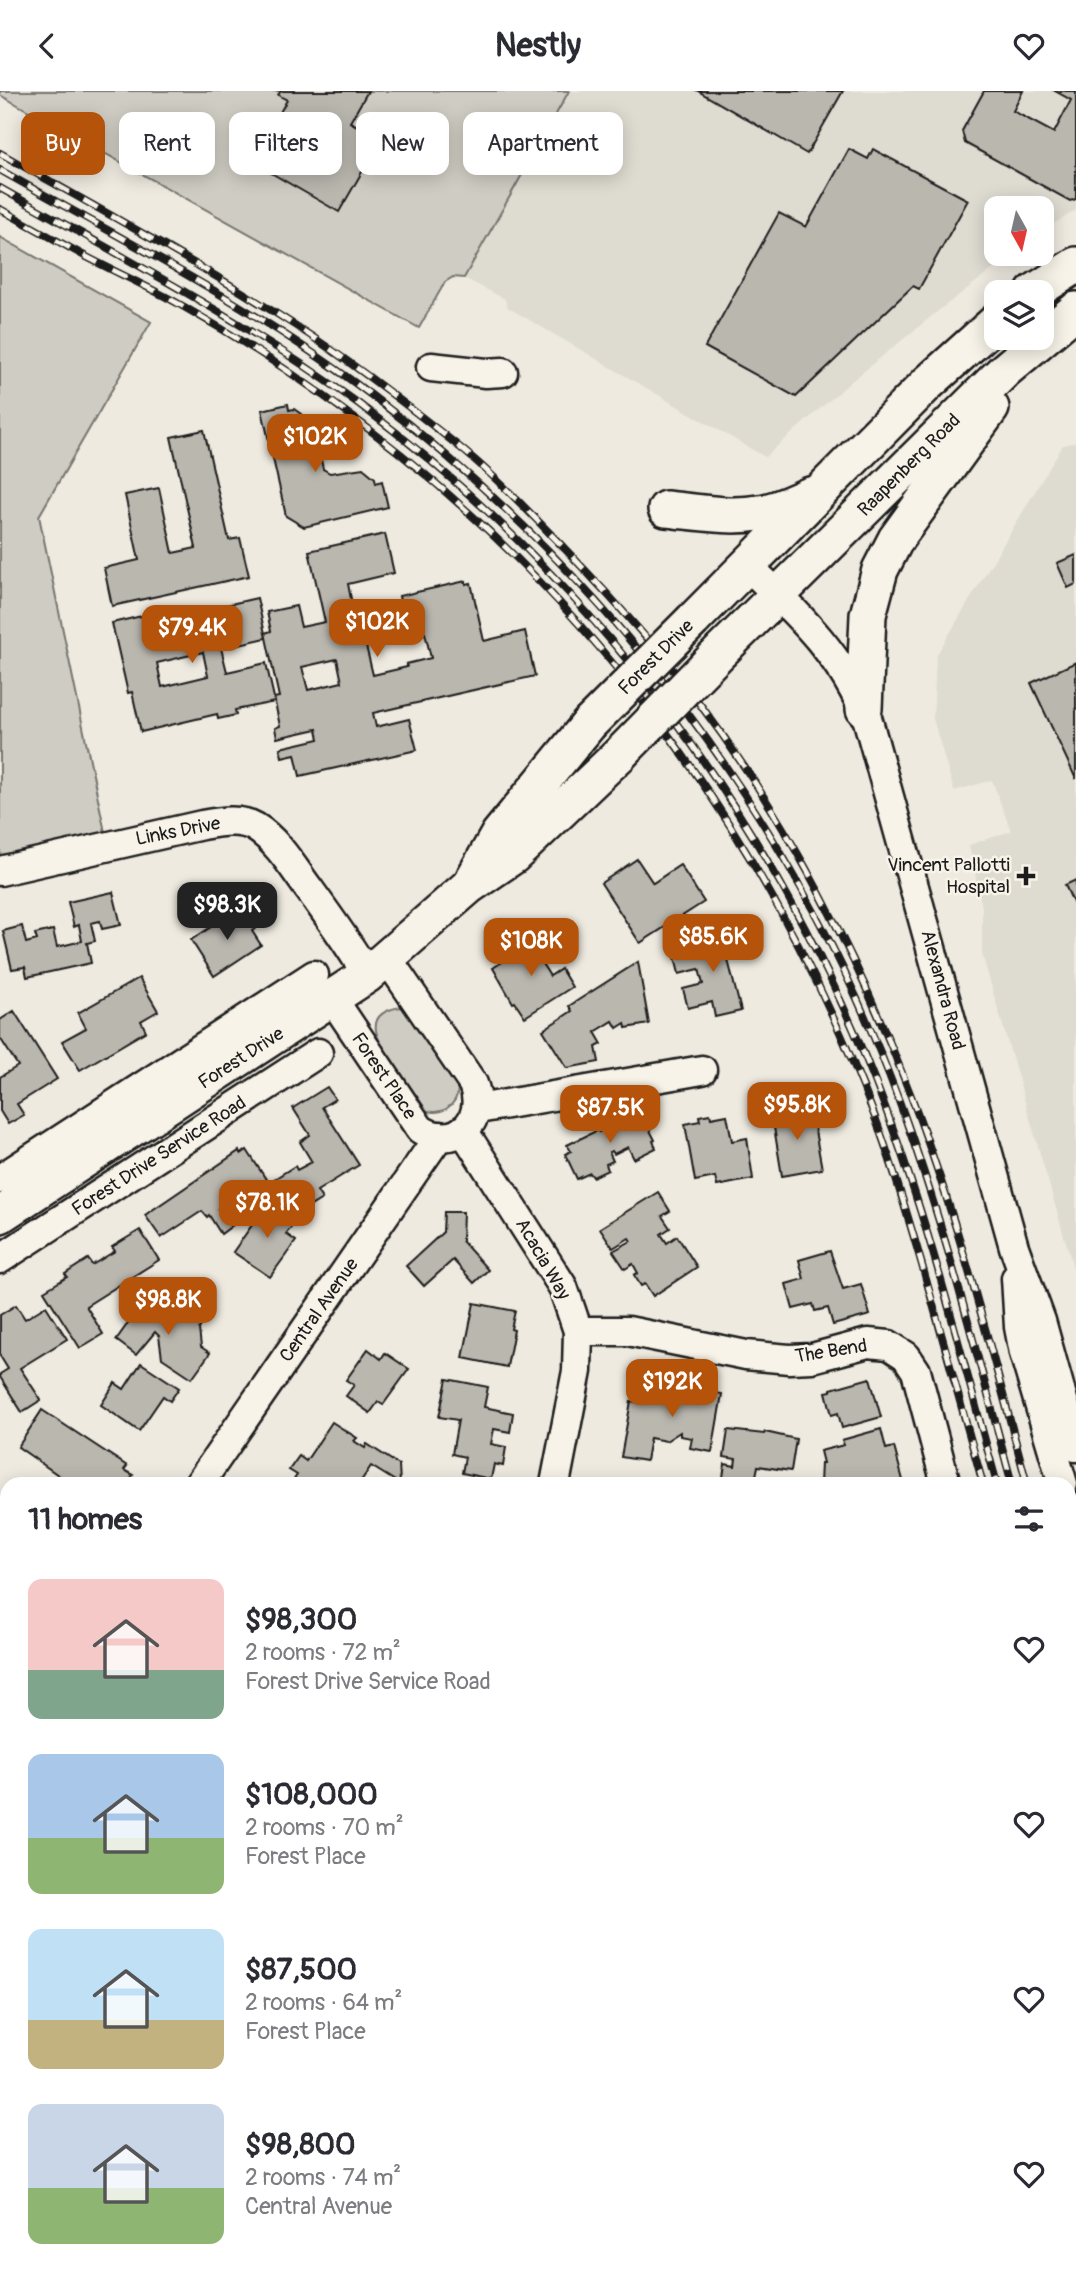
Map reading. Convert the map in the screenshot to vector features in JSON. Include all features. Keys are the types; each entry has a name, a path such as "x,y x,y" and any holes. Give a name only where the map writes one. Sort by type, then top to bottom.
{"main road":[{"path":"1053,280 1076,265"},
{"name":"Raapenberg Road","path":"1054,327 1076,310"},
{"path":"747,565 927,383 984,333"},
{"name":"Raapenberg Road","path":"778,595 984,390 1028,350"},
{"path":"864,709 868,615 880,571 896,540 1035,350"},
{"path":"666,509 730,515 760,513 786,506 820,491"},
{"name":"Forest Drive","path":"469,886 499,834 589,724 747,565"},
{"name":"Forest Drive","path":"0,1215 323,987 377,967 469,886 513,856 619,755 778,595"}],"street":[{"path":"431,367 486,373 503,372"},
{"name":"Alexandra Road","path":"747,565 817,634 864,709 1014,1247 1041,1321 1076,1447"},
{"name":"Links Drive","path":"0,871 202,825 230,821 254,826 288,860 354,952 377,967"},
{"path":"377,967 473,1084 478,1096 460,1125"},
{"path":"0,1179 323,987"},
{"name":"Forest Place","path":"323,987 413,1122 428,1134 460,1125"},
{"name":"Forest Drive Service Road","path":"0,1259 318,1053"},
{"path":"460,1125 702,1070"},
{"name":"Acacia Way","path":"460,1125 563,1287 578,1331 577,1371 556,1477"},
{"name":"Central Avenue","path":"204,1477 460,1125"},
{"name":"Alexandra Road","path":"1014,1247 1019,1327 1024,1353 1061,1477"},
{"name":"The Bend","path":"578,1331 628,1331 746,1355 789,1359 812,1358 868,1343 889,1345 906,1356 916,1371 944,1477"}],"shaded area":[{"path":"0,91 569,91 557,112 463,112 463,175 522,175 464,278 453,277 445,282 419,328 144,175 215,175 215,112 119,112 119,161 105,153 105,112 31,112 0,95"},
{"path":"569,91 1076,91 1076,210 1054,224 1054,196 984,196 984,266 997,266 848,384 765,457 507,307 505,299 464,278 522,175 623,175 623,112 557,112"},
{"path":"0,237 151,322 39,516 106,837 0,861"},
{"name":"Vincent Pallotti Hospital","path":"1076,442 1076,1277 982,954 982,907 969,845 1011,831 992,780 954,791 933,719 936,656 1063,445"},
{"path":"407,1008 458,1087 455,1100 446,1109 435,1112 422,1108 376,1033 379,1017 387,1011"}],"building":[{"path":"281,91 368,91 350,122 356,125 356,175 360,175 339,212 275,175 342,175 342,112 280,112 287,100 278,95"},
{"path":"698,91 843,91 807,154"},
{"path":"984,91 1023,91 1013,111 1054,133 1071,100 1055,91 1076,91 1076,199 1070,201 965,143 962,131"},
{"path":"849,149 868,159 873,149 968,200 919,289 913,286 796,397 705,347 779,213 806,227"},
{"path":"288,404 289,410 294,409 308,419 309,424 313,423 323,469 330,473 363,468 375,478 376,483 382,481 388,507 304,527 286,516 262,410"},
{"path":"204,430 229,540 240,538 249,576 112,606 104,568 139,560 125,495 159,488 173,553 196,548 171,437"},
{"path":"385,534 394,573 348,584 353,609 360,610 400,601 399,596 466,581 466,584 471,583 484,641 525,631 535,676 373,713 376,727 409,719 417,750 300,776 295,754 282,757 280,748 319,739 317,729 277,738 275,728 280,726 274,698 279,697 265,633 271,631 267,612 296,606 301,627 325,622 309,551","holes":["425,633 431,658 373,675 366,646","337,659 342,682 308,690 302,667"]},
{"path":"1076,555 1076,584 1068,588 1057,563"},
{"path":"257,598 266,638 221,648 227,672 266,663 275,702 235,710 236,715 218,719 217,714 141,732 132,692 128,693 112,623 146,615 147,623","holes":["203,652 208,676 162,687 157,663"]},
{"path":"1076,662 1076,779 1031,683"},
{"path":"637,859 653,883 680,865 704,902 640,943 601,883"},
{"path":"1076,880 1076,909 1065,885"},
{"path":"113,892 121,925 102,929 100,921 91,923 95,941 87,943 91,963 27,977 25,967 12,969 3,931 22,926 26,943 37,940 35,934 53,930 57,947 82,941 79,925 74,927 68,902"},
{"path":"242,907 256,928 252,931 261,945 214,976 191,940"},
{"path":"735,932 741,956 728,960 741,1011 715,1017 712,1002 688,1008 683,989 703,984 699,969 679,974 675,957 693,953 691,943"},
{"path":"540,937 552,955 541,962 550,976 561,969 572,987 525,1017 515,1002 513,1003 493,968"},
{"path":"638,962 649,1024 626,1028 625,1023 617,1028 613,1021 595,1032 602,1044 596,1047 599,1062 567,1068 543,1030 572,1011 569,1006"},
{"path":"139,978 158,1011 141,1021 146,1031 80,1070 62,1041 86,1028 78,1013"},
{"path":"14,1011 57,1079 17,1104 24,1115 8,1124 0,1111 0,1077 18,1066 0,1038 0,1020"},
{"path":"327,1087 335,1099 322,1107 359,1165 317,1191 322,1199 304,1210 277,1192 271,1181 295,1166 297,1170 312,1162 300,1142 310,1135 293,1108"},
{"path":"639,1109 655,1140 653,1141 656,1148 634,1159 628,1147 614,1154 609,1152 613,1161 606,1164 608,1170 593,1177 590,1173 577,1179 565,1154 571,1151 567,1145 598,1130 599,1132 601,1128"},
{"path":"811,1109 822,1169 782,1176 772,1115"},
{"path":"710,1114 711,1118 727,1115 732,1141 747,1138 753,1179 717,1186 715,1177 695,1181 685,1124 700,1121 699,1116"},
{"path":"247,1150 273,1190 261,1197 254,1185 236,1197 242,1206 229,1214 223,1205 218,1209 225,1219 237,1222 221,1234 209,1215 207,1217 202,1211 161,1238 145,1215 239,1151 241,1154"},
{"path":"658,1192 670,1211 662,1216 670,1228 661,1234 667,1243 677,1236 697,1267 653,1296 645,1284 641,1286 634,1275 638,1273 633,1264 625,1269 613,1251 631,1241 629,1238 613,1248 600,1228"},
{"path":"269,1201 297,1220 286,1234 296,1241 270,1277 233,1252"},
{"path":"444,1212 463,1212 462,1241 488,1270 474,1283 453,1260 424,1286 406,1266 443,1232"},
{"path":"140,1230 159,1260 86,1306 103,1334 80,1348 44,1291 67,1277 65,1274 88,1259 92,1265 115,1251 112,1247"},
{"path":"830,1251 843,1289 861,1284 870,1315 833,1325 828,1308 815,1311 813,1304 793,1309 786,1284 804,1279 799,1260"},
{"path":"152,1302 173,1316 180,1305 204,1321 199,1329 201,1347 210,1353 192,1378 162,1358 159,1336 155,1332 136,1355 116,1340 131,1319 132,1321"},
{"path":"474,1303 515,1311 507,1367 463,1358"},
{"path":"16,1305 25,1319 46,1306 67,1339 20,1368 41,1400 22,1412 0,1377 0,1374 8,1369 0,1356 0,1315"},
{"path":"368,1349 381,1359 385,1353 409,1369 383,1405 378,1402 370,1413 346,1396 354,1385 346,1380"},
{"path":"141,1363 179,1388 170,1401 163,1396 139,1431 101,1405 115,1383 124,1389"},
{"path":"870,1378 881,1417 842,1428 838,1413 832,1415 826,1392"},
{"path":"447,1379 488,1387 484,1407 513,1413 510,1432 494,1429 491,1444 506,1447 503,1466 494,1464 491,1477 462,1473 465,1457 452,1454 458,1420 439,1417"},
{"path":"657,1383 722,1394 712,1452 690,1448 692,1438 680,1436 680,1432 666,1441 650,1438 646,1461 621,1457 631,1401 642,1403 652,1392 656,1393"},
{"path":"42,1410 127,1466 124,1470 133,1475 61,1477 18,1447"},
{"path":"332,1422 357,1438 354,1441 365,1448 367,1444 399,1465 400,1477 389,1477 371,1466 364,1477 296,1477 297,1475 289,1470 299,1456 306,1461"},
{"path":"881,1429 886,1449 894,1447 902,1477 820,1477 823,1463 820,1451 844,1445 842,1440"},
{"path":"728,1430 765,1432 796,1439 791,1471 758,1466 756,1477 723,1477 725,1464 735,1466 736,1459 724,1457"}],"railway":[{"path":"0,153 260,303 336,353 433,426 497,480 566,550 635,625 699,703 732,748 792,843 844,942 890,1044 911,1096 960,1240 1025,1477"},
{"path":"0,170 236,304 371,395 458,466 539,542 615,624 686,711 749,802 807,898 857,998 916,1148 960,1291 1010,1477"},
{"path":"0,188 228,317 359,404 446,474 527,550 603,631 672,718 735,809 792,904 842,1004 902,1153 945,1294 995,1477"},
{"path":"0,209 167,297 233,336 321,394 414,465 499,541 579,624 651,712 717,805 776,903 828,1005 873,1112 893,1169 981,1477"}],"place":[{"name":"Vincent Pallotti Hospital","path":"1026,876"}]}
